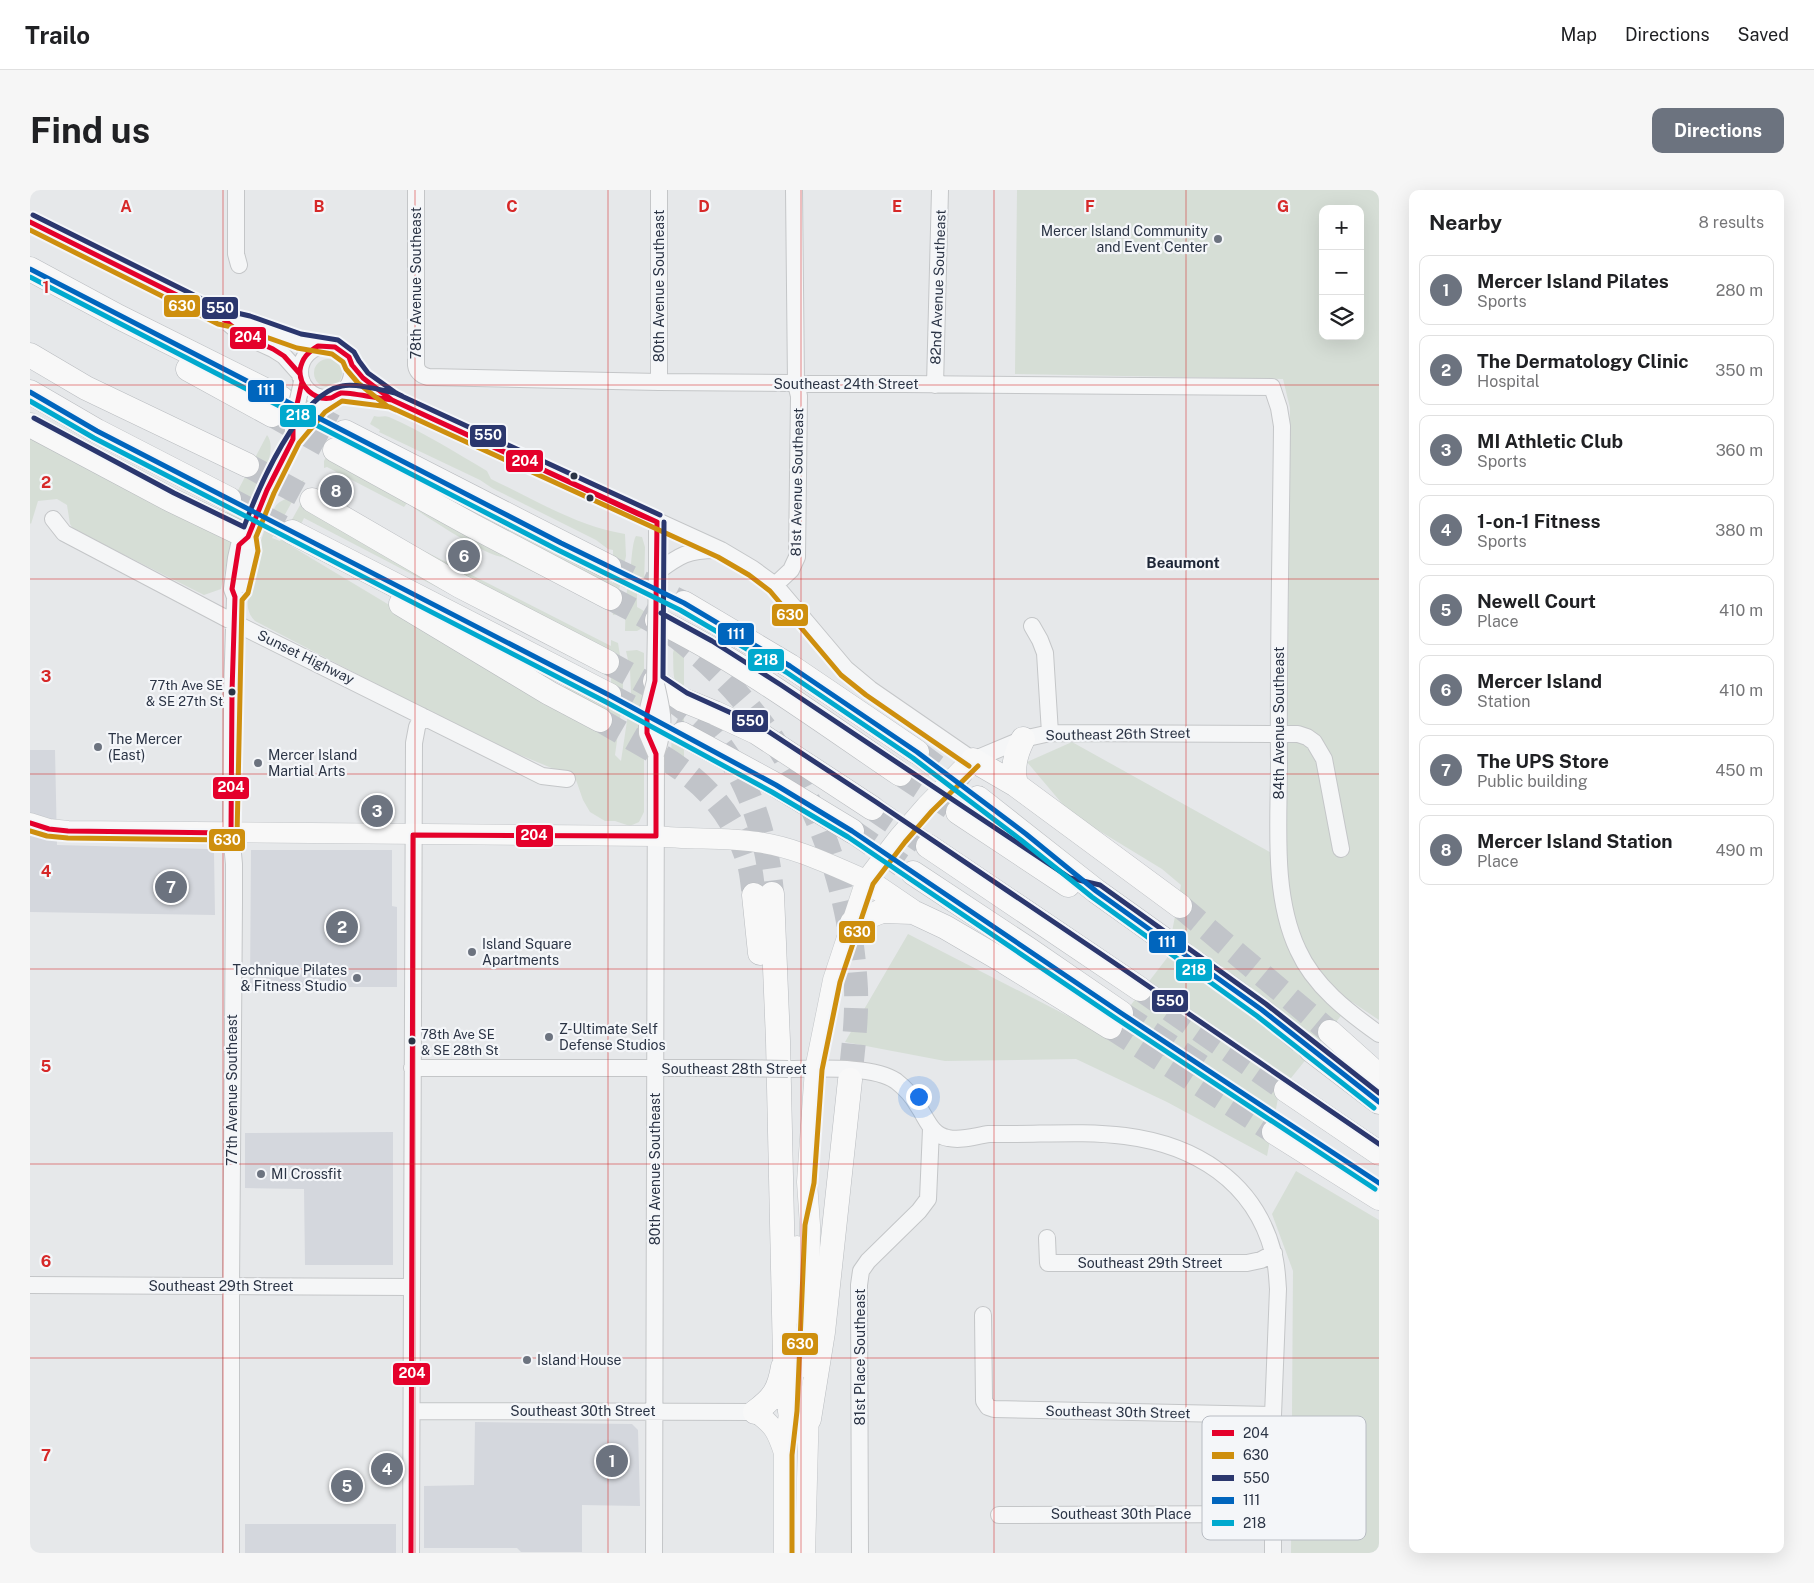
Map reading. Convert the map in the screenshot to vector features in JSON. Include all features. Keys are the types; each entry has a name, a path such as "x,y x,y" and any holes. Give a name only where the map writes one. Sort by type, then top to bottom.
{"highway":[{"path":"30,269 119,317 159,354 276,406"},
{"path":"30,355 86,388 248,465"},
{"path":"30,392 97,431 229,499"},
{"path":"30,425 179,504 249,532"},
{"path":"609,567 340,441 480,530 610,598"},
{"path":"312,500 460,586 607,662"},
{"path":"600,720 549,693 395,601 295,533 609,695"},
{"path":"684,603 790,666 917,752"},
{"path":"656,620 708,647 900,774"},
{"path":"655,681 683,700 756,732 872,808"},
{"path":"682,734 776,784 852,831"},
{"path":"1016,785 1013,768 1016,753 1023,739"},
{"path":"973,760 1016,785 1180,906"},
{"path":"978,798 1096,891 1166,941"},
{"path":"958,812 1067,885 1096,891"},
{"path":"928,846 1140,989"},
{"path":"866,880 913,912 1115,1020 1028,949 913,873"},
{"path":"755,1412 773,1396 780,1385 785,1358 781,1198 763,895"},
{"path":"852,924 882,911 913,912"},
{"path":"1330,1032 1379,1076"},
{"path":"1311,1050 1379,1102"},
{"path":"799,1415 823,1332 850,1080"},
{"path":"1286,1090 1379,1153"},
{"path":"1379,1183 1275,1124 1379,1198"},
{"path":"785,1358 799,1415"}],"main road":[{"name":"Southeast 26th Street","path":"799,1415 810,1225 808,1182 815,1069 833,980 866,880 926,806 964,766 973,760"},
{"path":"30,823 49,829 68,831 725,838 758,842 787,849 816,858 866,880"},
{"path":"755,1412 778,1432 784,1454 784,1553"},
{"path":"784,1454 799,1415"},
{"path":"799,1415 805,1553"}],"street":[{"path":"236,190 236,254 240,265"},
{"name":"78th Avenue Southeast","path":"416,190 416,369 421,375"},
{"name":"80th Avenue Southeast","path":"659,190 659,382"},
{"name":"81st Avenue Southeast","path":"775,585 791,570 797,557 799,396 796,384 794,190"},
{"name":"82nd Avenue Southeast","path":"935,385 940,190"},
{"path":"30,222 221,317 242,334 284,356 301,378 307,390 314,395 322,398 336,396 392,400"},
{"path":"221,317 248,323 299,341 327,345 343,351 349,358 353,374 350,382 336,396"},
{"path":"301,378 300,365 304,357 310,350 318,346 327,345"},
{"path":"352,366 363,378 392,400 721,550 753,569 775,585 846,669 870,689 973,760"},
{"name":"Southeast 24th Street","path":"421,375 435,379 796,384 1272,387"},
{"name":"77th Avenue Southeast","path":"293,439 293,422 301,378"},
{"name":"84th Avenue Southeast","path":"1272,387 1280,408 1282,426 1278,734 1279,870 1290,930 1298,952 1324,988 1342,1006 1375,1031"},
{"name":"77th Avenue Southeast","path":"231,1553 234,864 231,833 233,622 235,597 241,591 251,548 249,532 267,490 293,439 320,407 336,396"},
{"name":"Sunset Highway","path":"53,519 64,533 233,622 542,776 567,779"},
{"name":"80th Avenue Southeast","path":"654,1553 656,762 646,733 646,712 655,681 657,522"},
{"path":"657,572 688,552 721,550"},
{"path":"1032,626 1045,653 1050,733"},
{"path":"411,1553 414,743 417,726 422,716"},
{"name":"Southeast 26th Street","path":"973,760 1023,739 1050,733 1298,734 1314,742 1324,759 1341,849"},
{"name":"Southeast 28th Street","path":"412,1068 726,1068 815,1069 868,1072 882,1074 895,1081 910,1094 931,1128"},
{"path":"931,1128 940,1136 949,1139 989,1134 1105,1134 1126,1136 1157,1142 1183,1151 1202,1160 1228,1177 1243,1192 1261,1219 1274,1254 1278,1289 1273,1415"},
{"name":"81st Place Southeast","path":"860,1553 859,1285 861,1271 868,1261 919,1211 928,1199 931,1128"},
{"name":"Southeast 29th Street","path":"1047,1238 1048,1263 1247,1263 1261,1260 1274,1254"},
{"name":"Southeast 29th Street","path":"30,1286 412,1287"},
{"name":"Southeast 30th Street","path":"983,1315 984,1401 988,1407 994,1409 1273,1415"},
{"name":"Southeast 30th Street","path":"412,1411 755,1412"},
{"name":"Southeast 30th Place","path":"998,1515 1202,1514"},
{"path":"1273,1540 1273,1553"}],"shaded area":[{"path":"1017,190 1379,190 1379,1020 1352,1002 1279,1093 1267,1156 1167,1102 1076,1059 945,1061 845,1042 908,934 1107,1036 1167,958 1181,885 1162,869 1070,813 1027,762 1072,742 1286,861 1290,408 1283,379 1015,374"},
{"path":"328,359 338,363 342,373 338,383 328,387 318,383 314,373 318,363"},
{"path":"374,416 389,417 414,429 487,471 491,479 573,519 625,534 626,556 619,590 618,614 613,615 612,609 503,557 483,550 407,503 404,507 327,467 324,468 324,461 327,455 462,511 465,508 613,583 613,550 480,480 379,432 380,430 370,424"},
{"path":"30,424 232,538 221,589 204,595 73,529 70,524 67,505 57,499 38,501 31,524"},
{"path":"267,435 270,443 268,464 243,520 224,517"},
{"path":"304,480 272,538 280,541 304,498 506,602 405,541 611,646 611,640 618,643 623,674 623,697 615,755 621,761 631,694 630,669 626,651 637,650 644,653 644,812 639,822 630,826 615,821 605,821 590,812 583,800 576,780 484,740 255,621 249,612 248,599 252,572 261,541 275,507 295,492 299,482","holes":["304,518 611,678 612,708 565,686 562,689 406,615 291,546"]},
{"path":"636,536 642,537 645,547 644,589 642,591 638,582 630,576"},
{"path":"629,580 635,584 639,592 637,594 637,607 644,611 644,627 637,631 625,631 626,596"},
{"path":"684,646 684,696 677,686 673,671 674,649"},
{"path":"684,716 684,765 672,770 671,748 673,733 675,726"},
{"path":"30,750 55,750 57,845 208,849 214,853 215,915 30,912"},
{"path":"251,850 392,850 392,906 397,907 397,987 250,987"},
{"path":"393,1132 393,1265 305,1265 304,1189 245,1188 245,1133"},
{"path":"1296,1171 1379,1220 1379,1553 1291,1553 1291,1540 1366,1540 1366,1416 1292,1416 1293,1271 1272,1214"},
{"path":"475,1422 632,1424 638,1430 640,1506 582,1505 582,1552 521,1552 517,1548 424,1548 424,1486 474,1485"},
{"path":"245,1524 396,1524 396,1553 245,1553"}],"tunnel":[{"path":"281,398 345,432"},
{"path":"272,415 335,450"},
{"path":"247,465 312,500"},
{"path":"229,499 292,532"},
{"path":"609,567 684,603"},
{"path":"610,598 670,632 717,672 751,709 780,750 805,794 825,840 841,888 851,938 856,1001 850,1080"},
{"path":"607,662 681,706 709,731 725,751 738,773 758,820 765,844 772,894"},
{"path":"609,695 682,734"},
{"path":"600,720 669,761 707,791 723,810 737,833 749,865 754,895"},
{"path":"917,752 978,798"},
{"path":"900,774 958,812"},
{"path":"872,808 928,846"},
{"path":"852,831 913,873"},
{"path":"1180,906 1330,1032"},
{"path":"1166,941 1262,1010 1311,1050"},
{"path":"1140,989 1286,1090"},
{"path":"1121,1013 1201,1066"},
{"path":"1110,1027 1274,1132"}],"transit line":[{"name":"550","path":"33,215 224,310 250,316 301,334 338,340 354,352 368,373 402,396"},
{"name":"204","path":"30,222 221,317 242,335 284,356 300,374 302,382 293,422 293,439 267,490 248,537 239,545 232,589 235,597 231,833 68,831 49,829 30,823"},
{"name":"630","path":"30,230 218,324 246,330 297,348 332,354 343,362 346,369 358,383 387,406 396,410"},
{"name":"111","path":"30,269 561,543 684,603 790,666 917,752 1026,834 1096,891 1262,1010 1379,1102"},
{"name":"218","path":"30,277 558,550 680,610 786,672 913,758 1092,897 1257,1016 1374,1108"},
{"name":"204","path":"318,346 335,347 349,357 352,365 363,378 392,400 345,393 340,393 331,398 313,395 302,382 300,370 306,356 318,346"},
{"name":"550","path":"34,418 174,493 244,527 259,490 295,424 310,406 326,393 342,386 361,386 395,393 660,515"},
{"name":"111","path":"30,392 97,431 609,695 776,785 852,831 1121,1013 1379,1183"},
{"name":"204","path":"392,400 657,522 638,514 392,400"},
{"name":"218","path":"30,401 94,438 606,702 772,792 848,837 1117,1019 1375,1189"},
{"name":"630","path":"30,831 47,836 68,838 231,840 237,837 242,600 248,593 258,551 256,537 274,493 299,443 325,412 342,401 390,407 718,557 749,575 770,591 841,675 866,695 969,766"},
{"name":"204","path":"656,836 656,754 647,733 647,713 655,681 657,522"},
{"name":"550","path":"664,522 663,677 687,693 760,726 1113,962 1379,1144"},
{"name":"550","path":"661,613 712,641 781,685 1070,878 1100,885 1266,1004 1379,1093"},
{"name":"630","path":"792,1553 792,1455 797,1411 805,1225 814,1183 822,1070 840,982 873,884 905,842 932,811 978,766"},
{"name":"204","path":"413,835 656,836"},
{"name":"204","path":"411,1553 413,835"}],"place":[{"name":"Mercer Island Community and Event Center","path":"1218,239"},
{"name":"Mercer Island Station","path":"336,491"},
{"name":"Mercer Island","path":"464,556"},
{"name":"77th Ave SE & SE 27th St","path":"232,692"},
{"name":"The Mercer (East)","path":"98,747"},
{"name":"Mercer Island Martial Arts","path":"258,763"},
{"name":"MI Athletic Club","path":"377,811"},
{"name":"The UPS Store","path":"171,887"},
{"name":"The Dermatology Clinic","path":"342,927"},
{"name":"Island Square Apartments","path":"472,952"},
{"name":"Technique Pilates & Fitness Studio","path":"357,978"},
{"name":"Z-Ultimate Self Defense Studios","path":"549,1037"},
{"name":"78th Ave SE & SE 28th St","path":"412,1041"},
{"name":"MI Crossfit","path":"261,1174"},
{"name":"Island House","path":"527,1360"},
{"name":"Mercer Island Pilates","path":"612,1461"},
{"name":"1-on-1 Fitness","path":"387,1469"},
{"name":"Newell Court","path":"347,1486"}],"district":[{"name":"Beaumont","path":"1183,562"}]}
